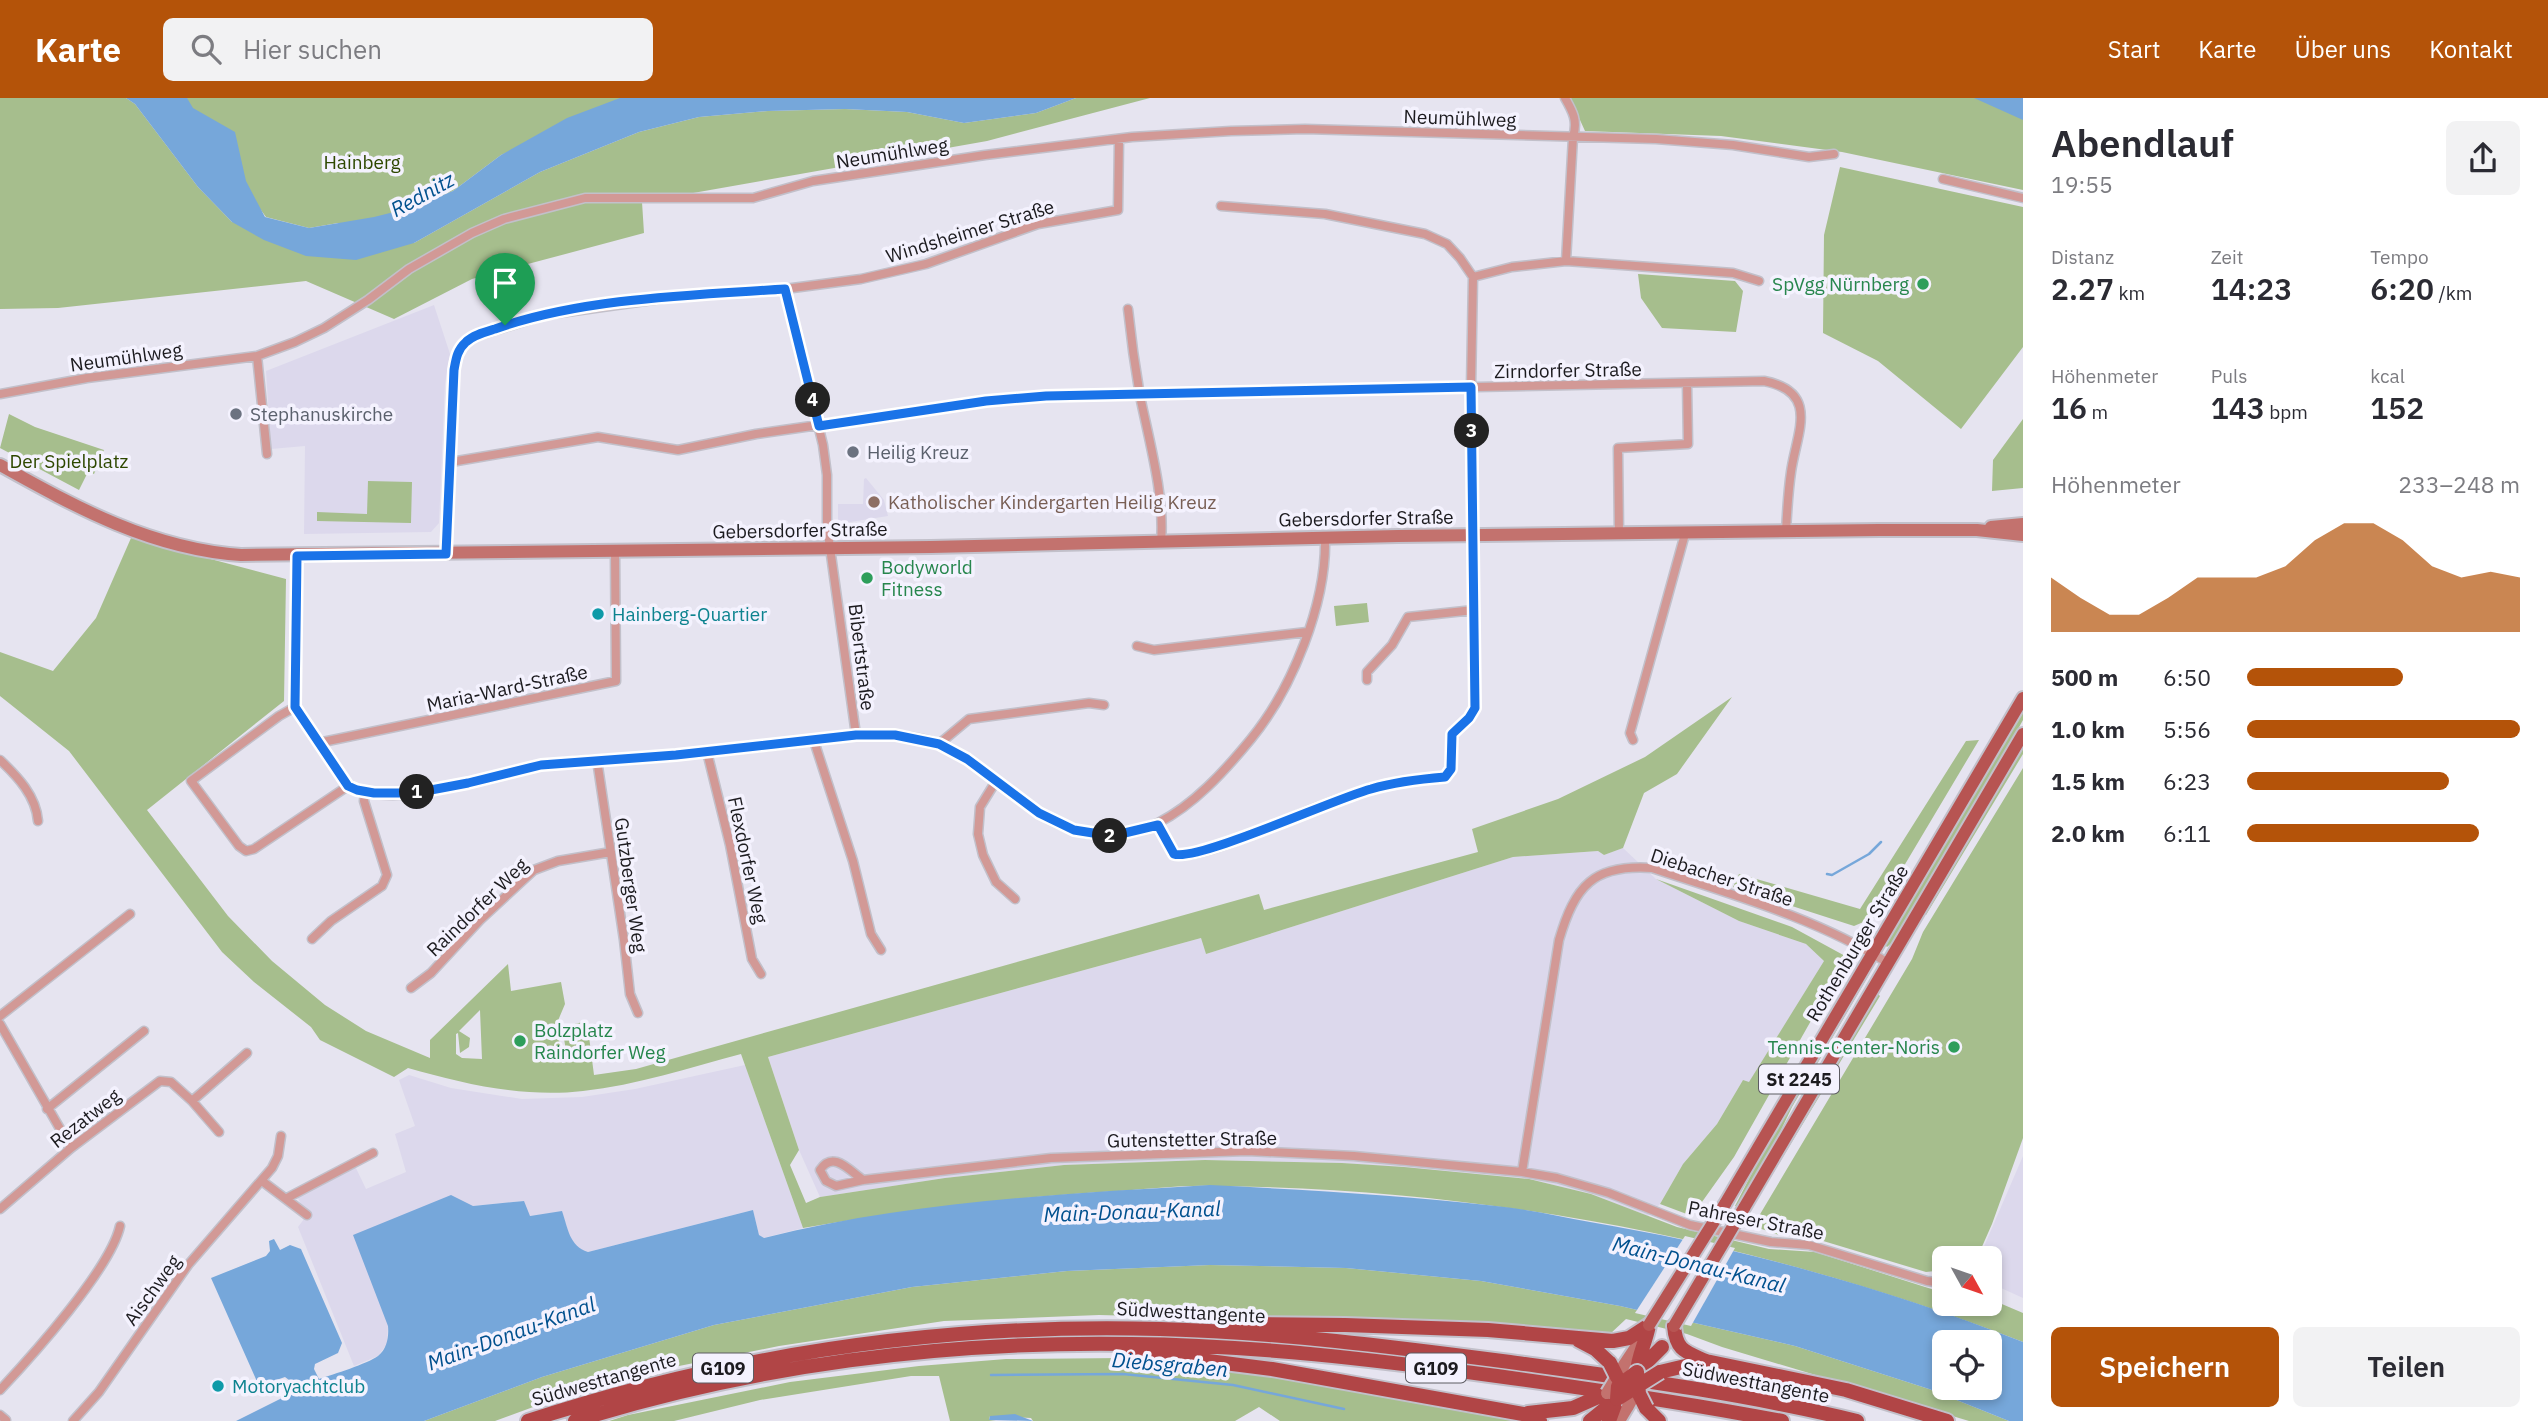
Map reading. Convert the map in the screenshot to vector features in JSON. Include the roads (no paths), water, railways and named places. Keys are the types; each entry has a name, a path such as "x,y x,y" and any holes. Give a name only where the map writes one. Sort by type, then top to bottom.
{"highway":[{"path":"1212,1331 1237,1324 1291,1324 1488,1330 1622,1340 1649,1325"},
{"path":"1609,1421 1624,1384 1645,1347 1649,1325"},
{"name":"Südwesttangente","path":"528,1421 680,1377 797,1353 1001,1330 1125,1328 1212,1331 1385,1346 1558,1368 1729,1395 1857,1421"},
{"path":"1674,1329 1677,1342 1684,1350 1706,1361 1846,1391 1947,1421"},
{"path":"1570,1337 1595,1349 1624,1384 1639,1394 1646,1408 1659,1421"},
{"path":"1088,1344 1143,1354 1272,1369 1523,1414 1541,1421"},
{"name":"Südwesttangente","path":"575,1421 679,1393 820,1365 955,1349 1088,1344 1211,1347 1390,1362 1601,1391 1782,1421"},
{"path":"1590,1421 1662,1347"},
{"path":"1523,1414 1573,1408 1624,1384 1706,1361"}],"main road":[{"name":"Gebersdorfer Straße","path":"0,465 83,510 166,543 226,554 297,556 831,549 1473,535 1977,530 2023,535"},
{"name":"Gebersdorfer Straße","path":"1977,530 2023,524"},
{"name":"Rothenburger Straße","path":"1649,1325 1726,1204 2023,698"},
{"name":"Rothenburger Straße","path":"1662,1347 2023,734"},
{"path":"1619,1421 1624,1384"}],"street":[{"path":"1565,98 1573,112 1576,126 1573,137 1566,261"},
{"name":"Neumühlweg","path":"0,394 86,378 257,356 324,328 409,269 472,233 504,219 585,198 753,198 813,181 985,155 1119,139 1231,131 1305,129 1657,139 1733,145 1809,158 1834,154"},
{"name":"Windsheimer Straße","path":"446,554 457,354 465,342 545,315 681,296 785,289 890,273 926,264 1038,224 1118,210 1119,139"},
{"path":"1943,179 2023,198"},
{"path":"1158,825 1174,854 1182,857 1218,847 1322,805 1371,789 1412,780 1445,777 1451,769 1452,734 1469,718 1475,708 1471,387 1473,277 1447,244 1425,234 1325,214 1222,206"},
{"path":"1473,277 1513,267 1566,261 1733,273 1759,282"},
{"name":"Bibertstraße","path":"348,786 365,792 415,793 439,790 541,765 707,752 856,735 827,526 827,475 819,426 785,289"},
{"path":"1128,309 1162,520 1161,542"},
{"path":"257,356 267,454"},
{"path":"1619,534 1618,448 1688,444 1687,383"},
{"name":"Zirndorfer Straße","path":"451,462 598,437 678,450 756,434 986,401 1046,396 1772,383 1780,384 1799,404 1802,415 1791,471 1786,532"},
{"path":"1633,740 1630,733 1685,534"},
{"path":"856,735 895,735 939,744 967,759 1039,813 1074,830 1112,836 1158,825 1221,775 1254,735 1280,696 1296,663 1316,606 1325,537"},
{"name":"Maria-Ward-Straße","path":"318,743 615,681 615,551"},
{"path":"295,707 191,781 239,846 246,851 254,849 348,786 295,707 297,556"},
{"path":"1367,680 1367,672 1392,645 1408,617 1474,610"},
{"path":"1137,646 1154,650 1307,632"},
{"path":"939,744 969,719 1089,703 1104,705"},
{"path":"814,741 853,861 871,934 881,950"},
{"name":"Flexdorfer Weg","path":"707,752 730,845 752,959 761,974"},
{"path":"0,760 27,790 38,811 38,821"},
{"name":"Gutzberger Weg","path":"597,760 630,993 638,1013"},
{"path":"996,781 979,807 978,834 983,855 996,882 1015,899"},
{"path":"312,939 331,921 382,887 386,880 385,868 364,801 365,792"},
{"name":"Raindorfer Weg","path":"411,988 431,973 480,920 534,870 558,861 611,852"},
{"name":"Diebacher Straße","path":"1522,1172 1559,940 1567,911 1593,878 1629,866 1652,868 1816,925 1888,963"},
{"path":"0,1016 130,914"},
{"path":"0,1024 71,1148"},
{"path":"47,1109 144,1031"},
{"path":"192,1101 247,1053"},
{"name":"Rezatweg","path":"0,1209 71,1148 160,1081 171,1082 219,1132"},
{"name":"Aischweg","path":"73,1421 92,1401 188,1265 262,1181 278,1156 281,1136"},
{"name":"Gutenstetter Straße","path":"863,1180 841,1163 832,1160 825,1163 820,1170 825,1181 836,1186 863,1180 1051,1158 1247,1151 1354,1156 1522,1172"},
{"path":"287,1198 373,1153"},
{"name":"Pahreser Straße","path":"1522,1172 1609,1193 1690,1224 1771,1242 1809,1245 1932,1282"},
{"path":"262,1181 307,1215"},
{"path":"0,1390 89,1282 117,1241 120,1226"}],"water":[{"path":"126,98 187,98 193,108 235,132 246,181 265,217 309,228 410,208 453,191 501,155 567,118 620,98 1076,98 1036,113 964,123 907,112 845,109 768,111 699,117 639,132 540,172 414,243 356,260 306,256 264,240 232,222 198,187 135,104"},
{"path":"1974,98 2023,98 2023,120"},
{"name":"Main-Donau-Kanal","path":"1210,1185 1389,1196 1508,1207 1645,1232 1755,1256 1917,1304 1932,1309 1932,1316 1952,1316 1991,1330 1932,1330 1932,1390 1795,1346 1620,1306 1481,1281 1346,1268 1210,1265 1067,1271 912,1287 714,1325 542,1377 424,1421 236,1421 294,1392 285,1377 259,1386 211,1278 266,1256 270,1251 269,1241 274,1239 280,1250 290,1245 301,1249 342,1343 338,1353 315,1364 314,1369 319,1379 373,1359 384,1350 387,1342 388,1326 353,1235 451,1195 473,1206 524,1201 530,1216 562,1211 573,1241 588,1252 753,1210 759,1235 764,1238 874,1215 1042,1196"},
{"path":"2002,1334 2023,1342 2023,1421 2009,1421 1956,1400 2002,1400"},
{"path":"1015,1414 1033,1421 989,1420 990,1416"}],"waterway":[{"path":"1827,874 1832,875 1869,854 1881,842"},
{"name":"Diebsgraben","path":"991,1375 1123,1374 1233,1385 1344,1409"}],"place":[{"name":"SpVgg Nürnberg","path":"1923,284"},
{"name":"Stephanuskirche","path":"236,414"},
{"name":"Heilig Kreuz","path":"853,452"},
{"name":"Katholischer Kindergarten Heilig Kreuz","path":"874,502"},
{"name":"Bodyworld Fitness","path":"867,578"},
{"name":"Hainberg-Quartier","path":"598,614"},
{"name":"Bolzplatz Raindorfer Weg","path":"520,1041"},
{"name":"Tennis-Center-Noris","path":"1954,1047"},
{"name":"Motoryachtclub","path":"218,1386"}],"park label":[{"name":"Hainberg","path":"362,162"},
{"name":"Der Spielplatz","path":"69,461"}],"water label":[{"name":"Rednitz","path":"422,194"}]}
